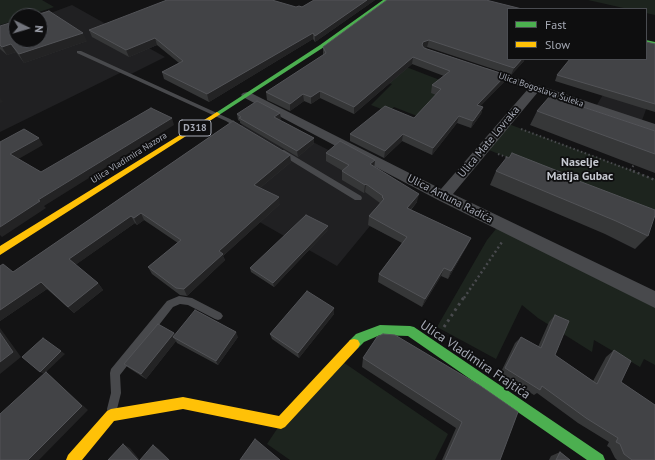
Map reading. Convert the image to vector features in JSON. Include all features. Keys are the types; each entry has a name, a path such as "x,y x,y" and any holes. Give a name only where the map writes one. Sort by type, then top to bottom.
{"main road":[{"name":"Ulica Vladimira Nazora","path":"0,251 247,95 322,46 386,0"},
{"name":"Ulica Vladimira Frajtića","path":"111,415 183,403 281,423 360,338 380,330 410,331 598,460"},
{"path":"73,460 111,415"}],"street":[{"name":"Ulica Bogoslava Šuleka","path":"478,68 655,128"},
{"name":"Ulica Mate Lovraka","path":"443,196 535,88"},
{"name":"Ulica Antuna Radića","path":"247,95 443,196 655,300"}],"lane":[{"path":"79,52 228,120 247,131"},
{"path":"273,147 358,198"},
{"path":"111,415 116,393 115,373 170,304 179,300 188,301 218,316"}],"path":[{"path":"506,123 655,180"},
{"path":"568,147 574,142"},
{"path":"484,148 513,160"},
{"path":"630,170 634,165"},
{"path":"431,346 511,229"}],"shaded area":[{"path":"0,0 42,0 54,7 48,9 8,8 8,22 0,25"},
{"path":"588,0 655,0 655,15 647,13 647,8 624,8"},
{"path":"72,5 165,57 129,75 122,72 0,132 0,31 8,36 8,48 48,48 48,14"},
{"path":"401,65 458,87 445,100 434,97 417,116 394,107 389,112 371,105 392,84 356,72"},
{"path":"613,78 654,88 641,123 595,108"},
{"path":"251,110 340,156 395,191 417,202 389,236 370,226 337,266 235,208 203,149 244,123 238,120"},
{"path":"506,123 655,179 655,218 484,148"},
{"path":"500,224 655,300 655,365 644,359 640,367 594,340 592,352 538,318 522,305 496,359 437,327 487,240"},
{"path":"340,360 448,434 435,460 290,460 267,444 281,423"}],"building":[{"path":"167,0 272,0 296,7 302,7 314,0 367,0 315,36 313,33 207,94 162,72 183,61 155,38 126,50 89,30"},
{"path":"387,0 486,0 518,8 507,8 507,60 521,60 514,68 429,40 423,42 422,45 424,48 506,75 477,105 483,107 473,121 459,116 433,148 403,134 385,151 350,134 385,106 414,118 441,89 432,85 450,71 413,57 354,107 320,91 311,97 303,94 290,104 266,92 326,53 323,47"},
{"path":"49,11 83,33 48,44"},
{"path":"8,24 8,45 2,47 0,45 0,26"},
{"path":"647,42 655,44 655,104 557,75 569,60 647,60"},
{"path":"14,48 37,48 19,54"},
{"path":"550,96 655,131 655,154 537,111"},
{"path":"257,101 280,113 274,117 314,138 297,151 239,118 241,117 237,114"},
{"path":"151,108 172,118 38,200 40,201 0,227 0,142 24,129 39,138 10,154 41,172"},
{"path":"233,121 290,155 254,185 279,197 219,251 223,254 184,289 176,288 148,267 181,240 141,213 134,218 131,216 69,259 98,283 68,307 41,282 0,310 0,266 3,264 13,272"},
{"path":"340,141 375,160 370,164 419,194 407,208 471,238 451,271 444,268 425,299 379,274 407,237 369,216 384,199 382,197 383,196 366,184 365,185 342,171 349,165 326,153"},
{"path":"512,153 578,179 579,181 655,210 655,215 648,236 616,221 496,171"},
{"path":"306,215 328,226 273,283 250,268"},
{"path":"307,291 334,308 298,353 270,334"},
{"path":"195,310 236,332 216,361 173,337"},
{"path":"555,315 569,321 555,355 597,384 614,350 631,361 621,382 655,405 655,460 632,460 624,454 620,444 616,442 618,438 586,418 542,386 540,390 505,368 521,337 541,348"},
{"path":"158,324 174,333 141,374 124,364"},
{"path":"0,333 13,352 0,362"},
{"path":"383,334 395,335 479,385 518,412 500,460 445,460 462,422 363,358 377,337"},
{"path":"43,338 61,351 40,372 22,357"},
{"path":"46,372 82,406 28,460 0,460 0,414"},
{"path":"255,439 280,460 240,460"},
{"path":"123,444 138,460 108,460"},
{"path":"153,445 169,460 140,460"},
{"path":"560,452 570,460 556,460"}],"traffic: fast":[{"path":"217,114 322,46 386,0"},
{"path":"647,42 655,44"},
{"path":"354,344 360,338 380,330 410,331 598,460"}],"traffic: slow":[{"path":"0,251 217,114"},
{"path":"73,460 111,415 183,403 281,423 354,344"}],"district":[{"name":"Naselje Matija Gubac","path":"580,170"}]}
